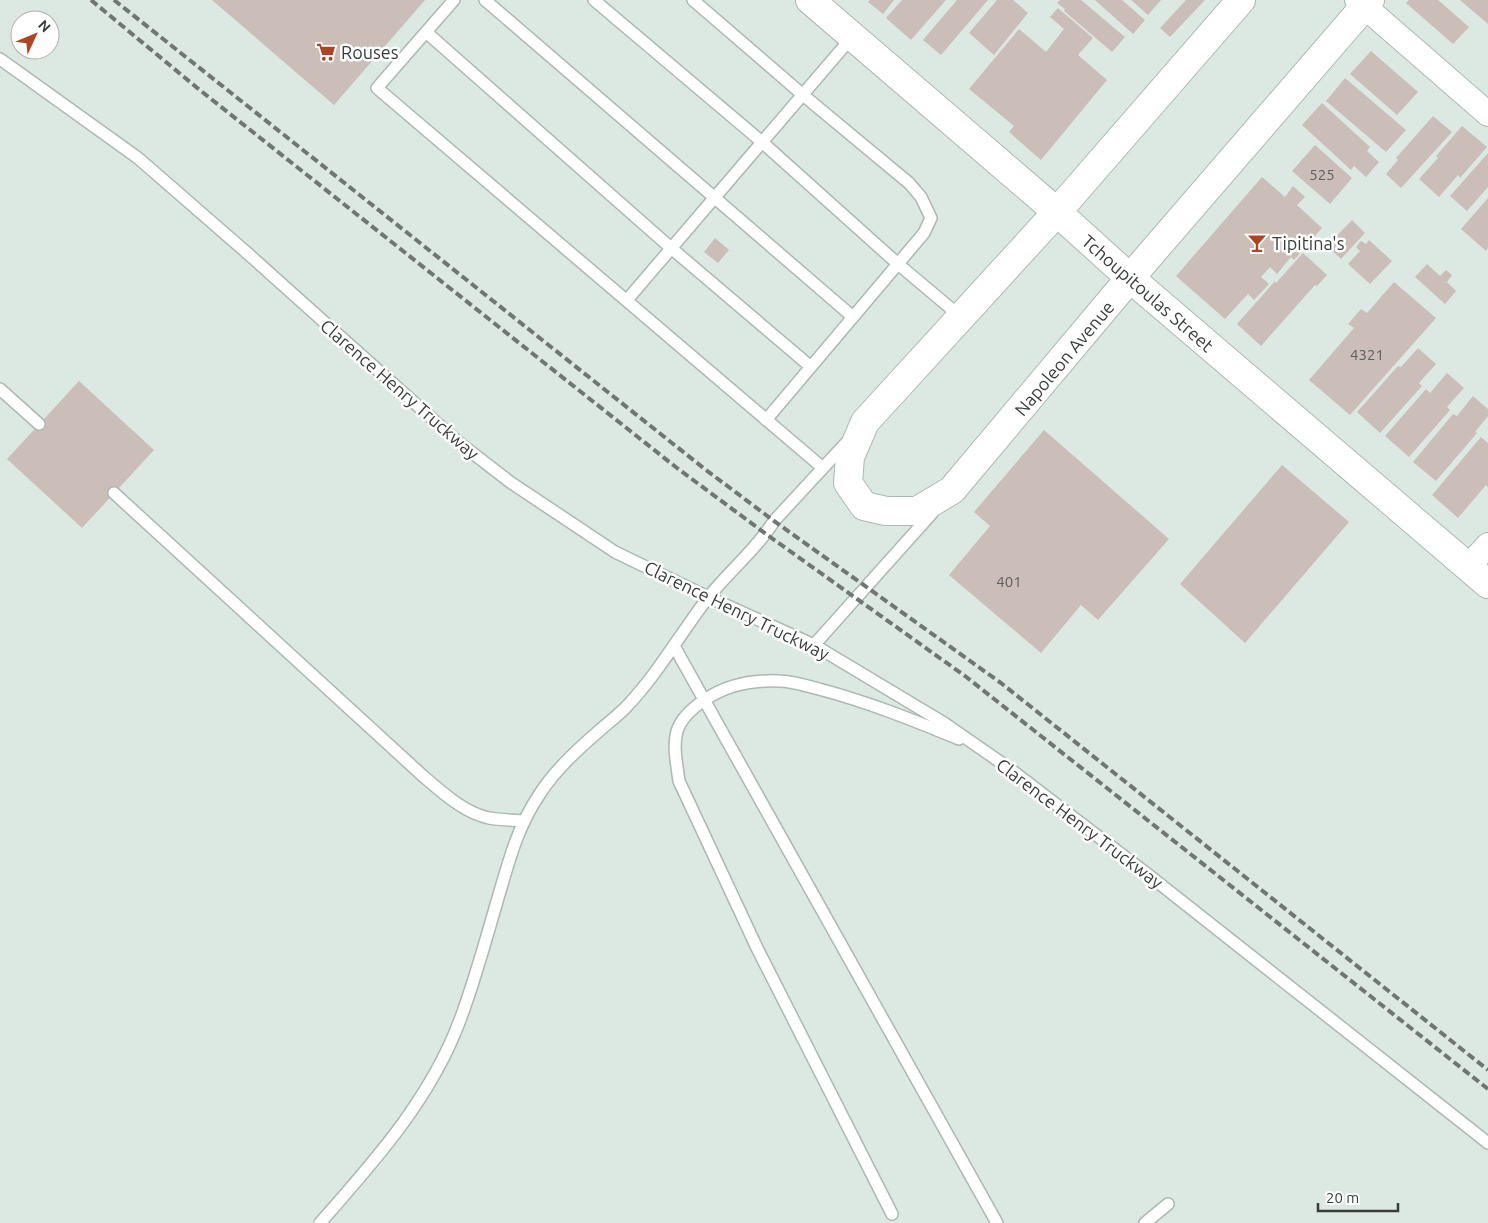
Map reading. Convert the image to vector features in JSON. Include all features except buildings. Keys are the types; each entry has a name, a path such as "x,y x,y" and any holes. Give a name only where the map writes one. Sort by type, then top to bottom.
{"street":[{"name":"Tchoupitoulas Street","path":"810,0 1130,278 1478,576"},
{"path":"952,490 917,511 886,511 864,506 848,483 850,457 865,422 1056,212 1241,0"},
{"path":"1364,2 1488,114"},
{"name":"Napoleon Avenue","path":"952,490 1364,2"},
{"path":"1478,576 1488,544"}],"lane":[{"path":"454,0 378,88 823,468"},
{"path":"485,0 853,317"},
{"path":"594,0 762,142 898,264 961,316"},
{"path":"693,0 909,183 921,197 931,218 924,233 766,420"},
{"path":"426,32 671,248 811,367"},
{"path":"627,300 852,37"},
{"name":"Clarence Henry Truckway","path":"0,59 138,158 457,441 510,482 615,552 708,598 814,645 944,723 981,748 1146,873 1488,1143"},
{"path":"0,389 39,424"},
{"path":"320,1223 396,1134 421,1097 443,1059 460,1022 475,977 515,840 538,796 570,756 626,707 655,675 708,598 865,422"},
{"name":"Napoleon Avenue","path":"814,645 952,490"},
{"path":"114,493 447,796 467,809 487,818 524,821"},
{"path":"674,646 997,1223"},
{"path":"892,1214 757,948 679,781 676,764 676,733 683,716 713,694 740,684 780,680 848,697 901,714 981,748"},
{"path":"1146,1223 1168,1204"}],"railway":[{"path":"91,0 201,91 677,468 965,676 1488,1089"},
{"path":"114,0 706,470 774,521 1001,683 1488,1070"}],"place":[{"name":"Rouses","path":"326,52"},
{"name":"Tipitina's","path":"1257,243"}]}
